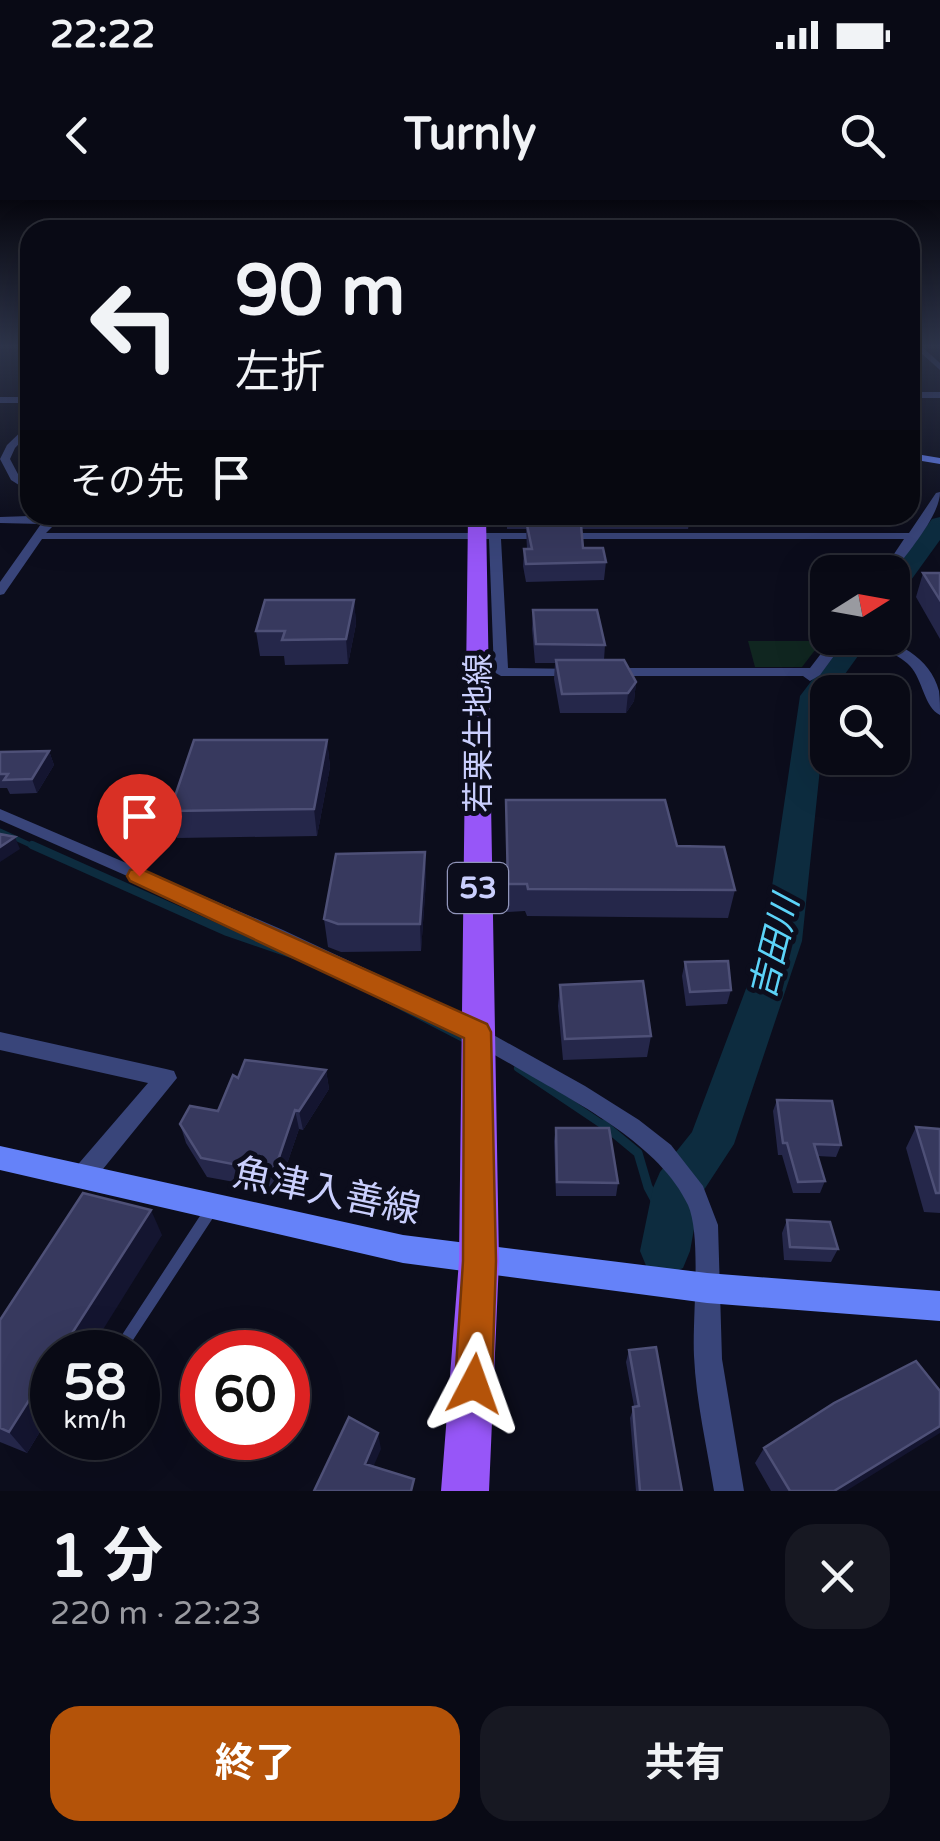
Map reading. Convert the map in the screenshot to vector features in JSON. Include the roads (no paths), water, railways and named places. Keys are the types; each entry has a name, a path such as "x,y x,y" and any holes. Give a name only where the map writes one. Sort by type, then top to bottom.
{"main road":[{"name":"若栗生地線","path":"465,1491 480,1261 483,529"},
{"name":"魚津入善線","path":"0,1158 330,1236 480,1261 707,1288 940,1306"}],"street":[{"path":"20,443 5,459 20,481"},
{"path":"901,555 940,495"},
{"path":"920,508 930,511"},
{"path":"0,591 48,525"},
{"path":"41,536 483,529 915,536"},
{"path":"483,529 501,672 812,674 827,655"},
{"path":"909,655 927,678 940,711"},
{"path":"0,814 277,937 478,1032 599,1106 673,1163 702,1204 706,1225 708,1359 729,1491"},
{"path":"0,1040 166,1078 82,1178"}],"lane":[{"path":"132,1330 212,1208"}],"waterway":[{"name":"吉田川","path":"910,565 940,524"},
{"name":"吉田川","path":"665,1251 677,1188 711,1144 783,941 815,696 845,655"},
{"path":"0,831 37,848"},
{"path":"32,845 227,932 320,964 467,1040"},
{"path":"518,1068 606,1127"},
{"path":"603,1124 638,1153 648,1187 670,1228"}]}
